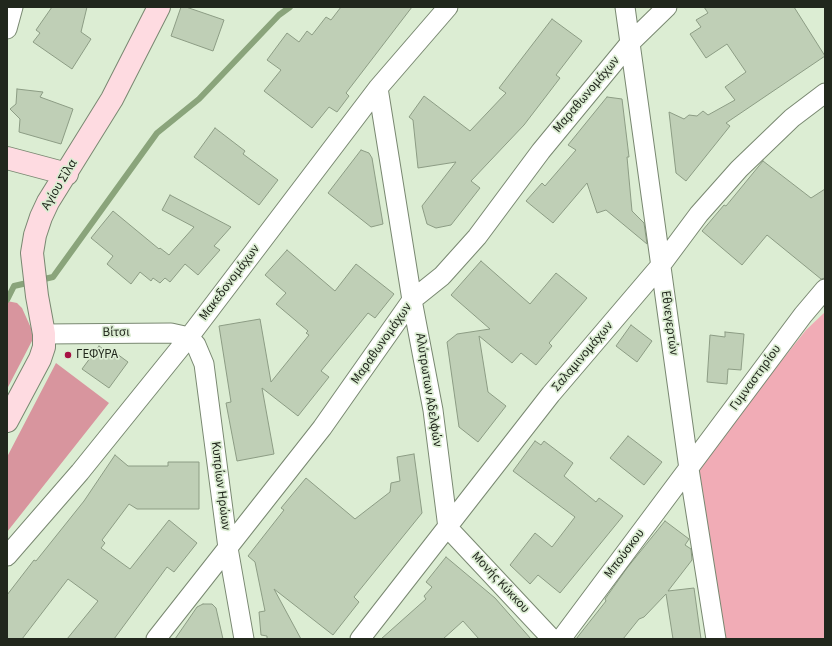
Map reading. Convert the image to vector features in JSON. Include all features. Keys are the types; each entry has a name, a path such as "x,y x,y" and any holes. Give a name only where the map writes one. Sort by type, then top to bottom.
{"street":[{"path":"7,29 12,7"},
{"name":"Αγίου Σίλα","path":"7,420 40,359 44,347 44,334 37,296 32,253 35,235 41,218 48,202 67,174 112,99 159,7"},
{"name":"Μακεδονομάχων","path":"7,556 80,472 189,337 378,88 448,7"},
{"name":"Εθνεγερτών","path":"625,7 689,469 716,639"},
{"name":"Μαραθωνομάχων","path":"156,639 322,428 412,300 442,276 477,237 541,151 630,43 667,7"},
{"name":"Αλύτρωτων Αδελφών","path":"378,88 412,300 433,410 448,528"},
{"name":"Σαλαμινομάχων","path":"360,639 551,394 661,265 699,214 739,168 792,118 825,93"},
{"path":"7,158 67,174"},
{"name":"Γυμναστηρίου","path":"689,469 802,315 825,289"},
{"name":"Βίτσι","path":"44,334 154,332 189,337"},
{"name":"Κυπρίων Ηρώων","path":"189,337 196,345 204,364 228,548 244,639"},
{"name":"Μπούσκου","path":"561,639 689,469"},
{"name":"Μονής Κύκκου","path":"448,528 552,639"}],"shaded area":[{"path":"7,301 17,303 22,308 31,328 33,339 7,389"},
{"path":"825,312 825,639 724,639 696,468 806,330"},
{"path":"56,363 109,403 7,532 7,457"}],"building":[{"path":"52,7 87,7 81,32 91,39 72,69 33,42 40,33 36,30"},
{"path":"181,7 186,7 224,20 213,51 171,36"},
{"path":"341,7 412,7 346,93 349,96 337,112 329,107 312,128 264,91 281,70 267,60 287,33 299,42 307,31 312,35 326,17 331,20"},
{"path":"704,7 794,7 825,56 726,123 730,126 686,181 676,173 669,112 684,119 689,115 697,116 703,111 708,115 735,100 725,87 746,72 727,44 706,58 690,34 701,27 696,20 708,13"},
{"path":"552,19 582,41 556,75 560,78 524,125 471,181 480,188 451,225 436,228 427,224 422,206 456,162 418,168 413,120 409,117 424,96 470,131 506,93 499,88"},
{"path":"17,89 43,92 40,97 73,109 61,144 19,132 20,119 10,109 16,104"},
{"path":"607,97 622,99 629,157 627,157 632,211 644,223 647,244 606,210 597,213 587,183 553,223 526,201 542,183 545,186 576,150 568,145"},
{"path":"215,128 245,151 243,154 278,180 259,205 194,157"},
{"path":"361,150 369,153 372,158 383,224 371,227 328,193"},
{"path":"763,161 811,198 825,189 825,278 821,279 767,235 742,265 702,231 724,205 726,206"},
{"path":"170,195 231,227 214,246 220,250 198,275 185,264 170,282 165,278 160,283 153,278 151,281 140,272 131,284 107,264 113,256 91,238 113,211 159,249 160,248 169,255 194,227 162,210"},
{"path":"287,250 335,291 356,264 394,294 375,318 368,313 321,371 329,377 298,416 262,388 274,454 237,461 226,403 231,402 219,326 260,319 271,382 309,335 306,333 308,331 276,304 286,293 265,275"},
{"path":"481,261 530,304 556,273 587,298 549,343 552,346 536,365 521,353 512,363 479,336 488,392 506,406 478,442 459,427 447,342 457,334 490,329 451,295"},
{"path":"631,325 652,341 637,362 616,346"},
{"path":"725,332 744,334 741,370 728,369 727,384 707,382 710,335 725,337"},
{"path":"99,346 110,354 113,351 128,362 109,388 82,369"},
{"path":"628,436 662,462 644,485 610,458"},
{"path":"535,441 541,445 544,441 573,463 564,476 596,502 599,498 623,516 560,593 538,575 530,584 510,565 535,533 552,547 575,517 513,471"},
{"path":"414,454 422,513 354,597 359,602 333,635 274,589 301,639 267,639 267,636 261,635 259,612 265,611 255,562 248,556 284,510 281,508 306,478 355,519 390,492 391,483 400,481 397,457"},
{"path":"115,455 128,466 168,466 168,462 199,462 199,509 137,509 129,504 102,540 105,543 101,548 130,569 169,520 197,543 174,572 167,567 114,639 67,639 98,601 68,579 22,639 7,639 7,595 34,560 36,561 84,501"},
{"path":"665,521 689,539 685,545 691,549 692,560 668,591 694,588 701,639 673,639 666,594 644,617 639,619 623,639 576,639 606,601 605,599 627,568"},
{"path":"446,557 495,598 531,639 479,639 463,621 443,639 381,639 426,599 424,596 432,587 426,582"},
{"path":"203,604 212,604 216,608 223,639 175,639 197,607"}],"waterway":[{"path":"7,300 14,286 53,277 157,133 199,99 279,15 290,7"}],"place":[{"name":"ΓΕΦΥΡΑ","path":"68,355"}]}
